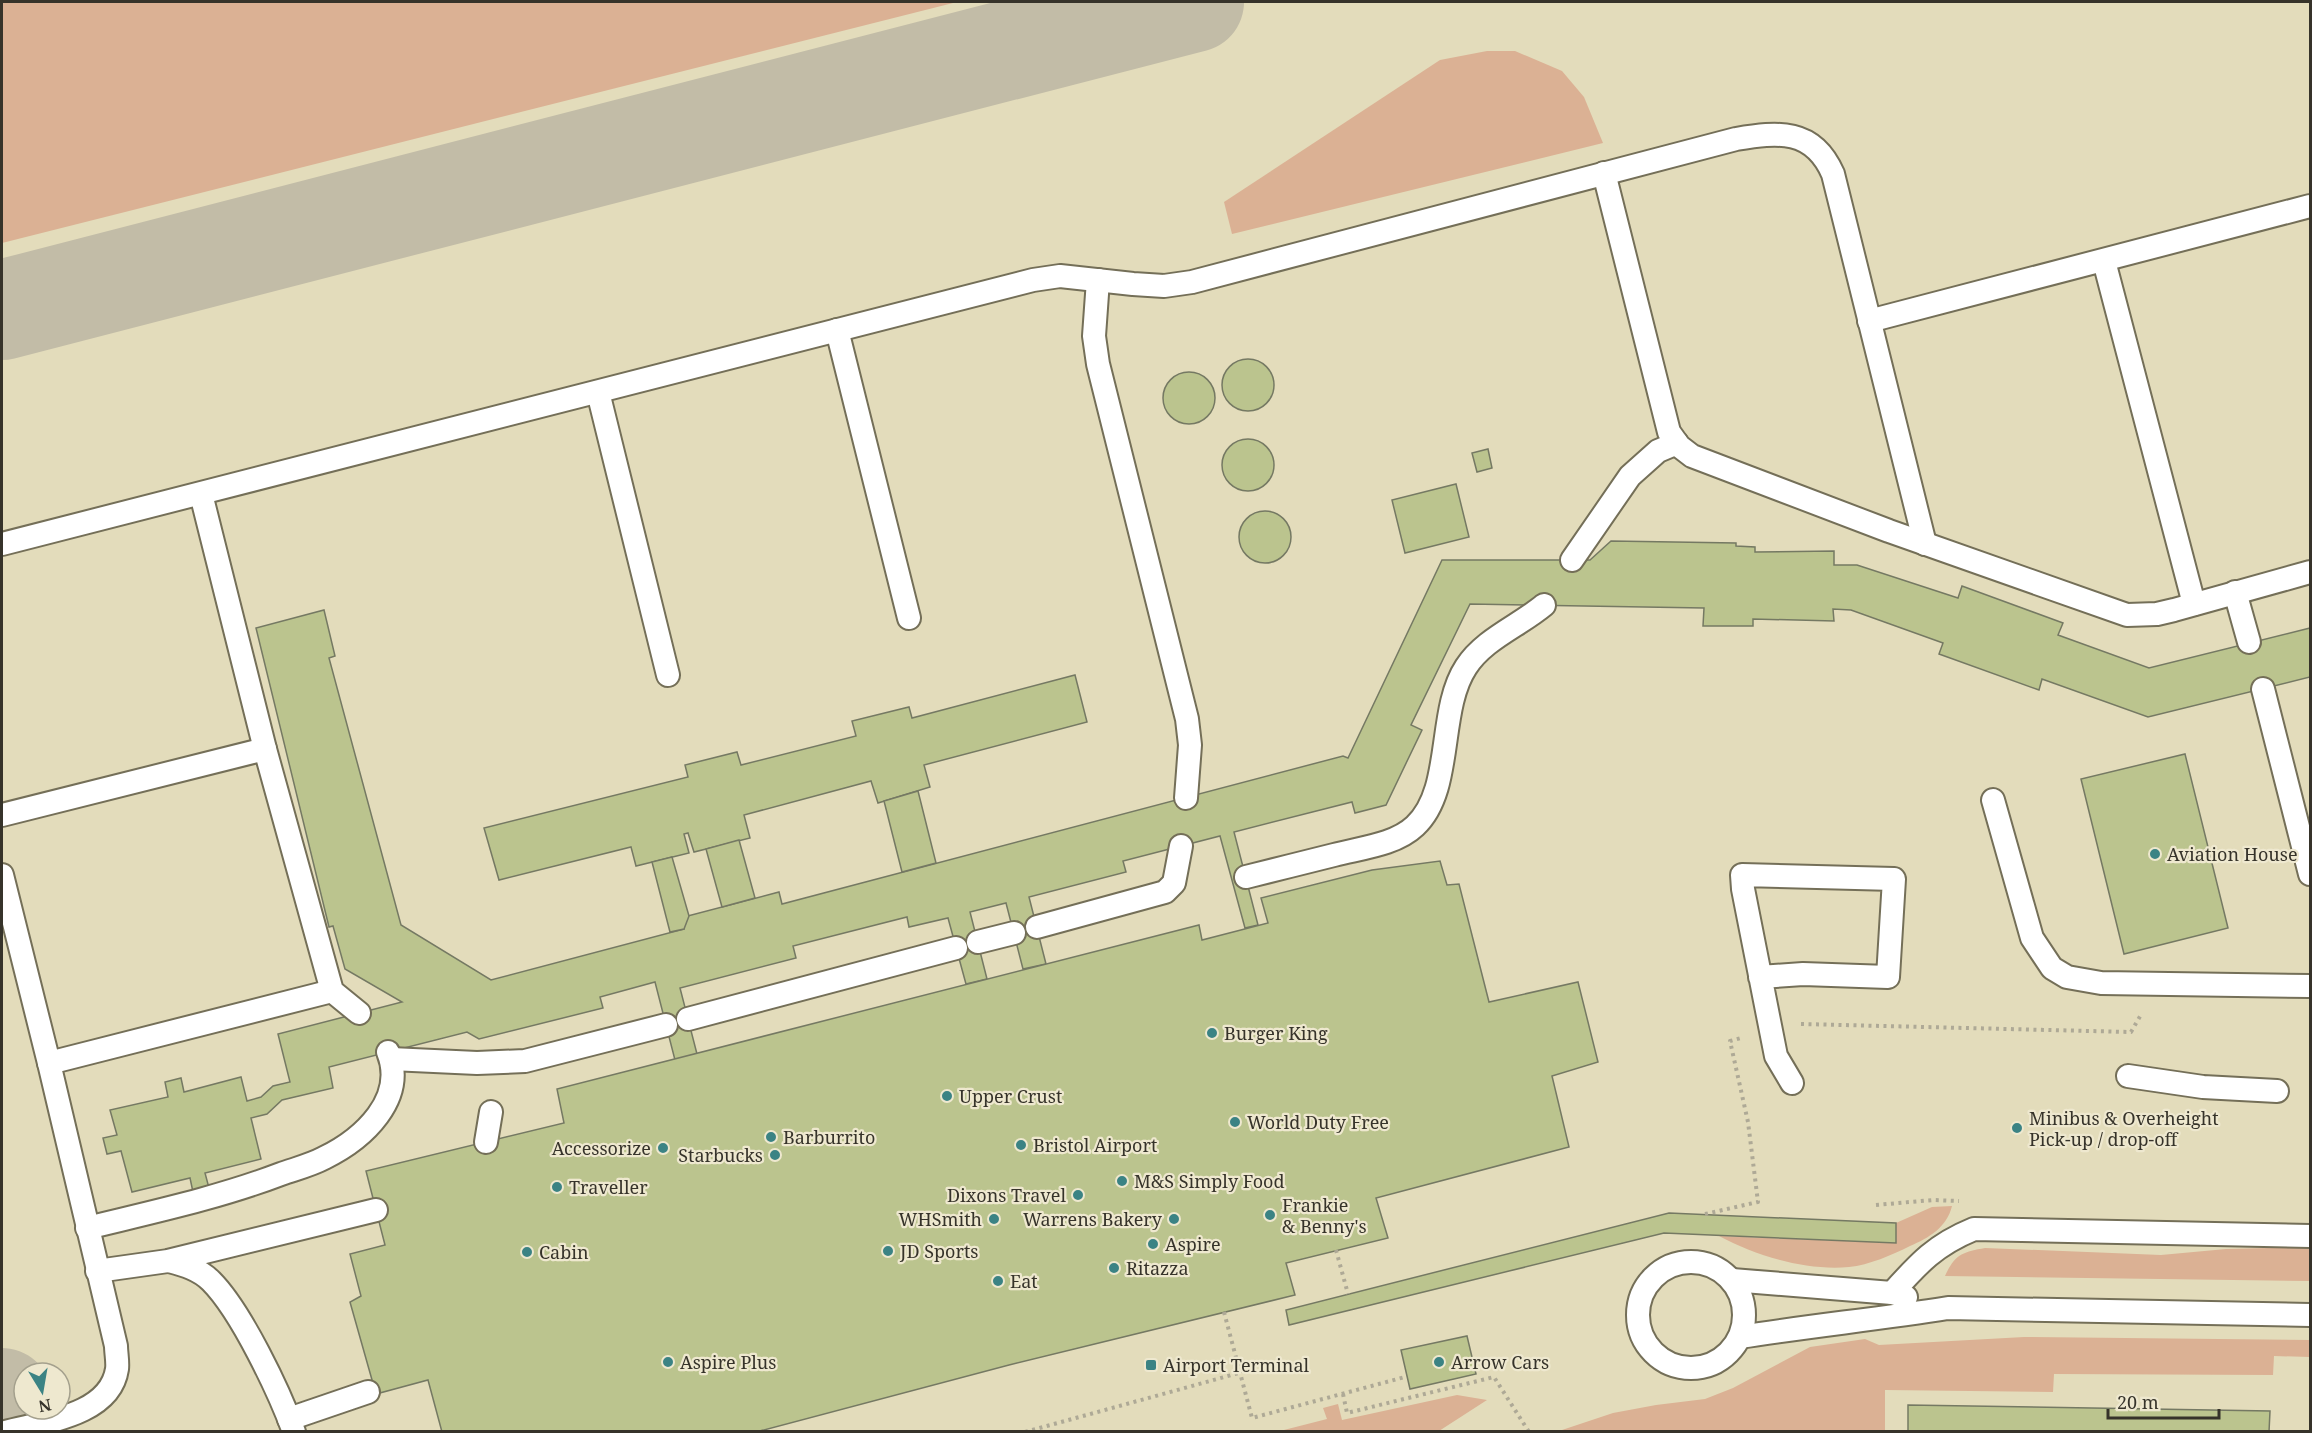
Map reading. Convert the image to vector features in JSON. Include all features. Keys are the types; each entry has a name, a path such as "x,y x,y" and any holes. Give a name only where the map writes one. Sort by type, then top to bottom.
{"lane":[{"path":"2,544 1034,280 1060,276 1164,286 1192,282 1736,139 1783,134 1806,141 1828,163 1833,174 1925,544"},
{"path":"1604,173 1669,432 1677,443 1692,456 1925,544 2127,615 2157,614 2310,572"},
{"path":"1869,321 2310,206"},
{"path":"2104,261 2194,604"},
{"path":"1098,280 1094,336 1098,364 1187,719 1190,745 1186,798"},
{"path":"837,330 909,618"},
{"path":"598,392 668,675"},
{"path":"1572,560 1630,476 1658,451 1677,443"},
{"path":"201,494 265,749 332,991 359,1013"},
{"path":"2235,592 2249,642"},
{"path":"1246,877 1391,840 1415,826 1432,801 1438,781 1450,713 1466,667 1492,640 1527,619 1544,605"},
{"path":"2262,689 2310,874"},
{"path":"2,815 265,749"},
{"path":"1993,800 2032,938 2052,968 2067,977 2101,983 2310,986"},
{"path":"1037,927 1165,892 1174,883 1181,846"},
{"path":"2,875 116,1346 117,1370 109,1390 100,1401 76,1413 5,1431"},
{"path":"1760,976 1803,974 1888,977 1894,879 1742,875 1760,976 1776,1056 1792,1083"},
{"path":"978,942 1014,933"},
{"path":"688,1019 956,948"},
{"path":"49,1063 332,991"},
{"path":"87,1228 236,1191 325,1158 354,1138 383,1110 391,1091 393,1078 389,1056 477,1063 525,1061 666,1025"},
{"path":"2128,1076 2203,1087 2277,1091"},
{"path":"486,1143 490,1112"},
{"path":"98,1271 168,1261 376,1210"},
{"path":"1892,1293 1926,1256 1952,1238 1974,1229 2310,1236"},
{"path":"168,1261 192,1268 210,1280 225,1298 262,1361 291,1425 368,1392"},
{"path":"1696,1262 1717,1269 1732,1280 1743,1301 1744,1320 1740,1337 1729,1353 1714,1364 1696,1368 1674,1366 1658,1357 1648,1347 1639,1330 1637,1311 1642,1292 1654,1276 1665,1268 1677,1264 1696,1262"},
{"path":"1732,1280 1892,1293 1948,1308"},
{"path":"1740,1337 1814,1325 1890,1318 1948,1308 2310,1315"}],"path":[{"path":"1705,1214 1758,1202 1748,1122 1730,1041 1797,1024 2131,1032 2143,1012"},
{"path":"1336,1250 1348,1294"},
{"path":"1224,1312 1252,1418 1405,1377"},
{"path":"1025,1431 1239,1373"},
{"path":"1343,1394 1347,1413 1494,1377 1529,1431"}],"shaded area":[{"name":"Bristol Airport","path":"2,2 2310,2 2310,1431 2,1432"},
{"path":"2,2 957,2 2,243"},
{"path":"1487,51 1515,51 1562,71 1584,97 1603,143 1232,234 1224,202 1440,60"},
{"path":"1952,1206 1942,1226 1924,1239 1880,1259 1849,1267 1816,1267 1765,1256 1719,1236 1896,1243 1896,1223 1932,1207"},
{"path":"2310,1247 2310,1281 1945,1276 1952,1263 1961,1255 1985,1248 2161,1255 2226,1249"},
{"path":"2024,1337 2310,1340 2310,1357 2274,1356 2273,1375 2054,1374 2053,1392 1885,1390 1885,1431 1559,1431 1613,1413 1705,1399 1733,1388 1810,1347 1865,1339 1879,1345"},
{"path":"1457,1395 1487,1400 1439,1431 1280,1431 1327,1419 1323,1408 1338,1404 1342,1420"}],"building":[{"path":"1248,359 1258,361 1266,367 1272,375 1274,385 1272,395 1266,403 1258,409 1248,411 1238,409 1230,403 1224,395 1222,385 1224,375 1230,367 1238,361"},
{"path":"1189,372 1199,374 1207,380 1213,388 1215,398 1213,408 1207,416 1199,422 1189,424 1179,422 1171,416 1165,408 1163,398 1165,388 1171,380 1179,374"},
{"path":"1248,439 1258,441 1266,447 1272,455 1274,465 1272,475 1266,483 1258,489 1248,491 1238,489 1230,483 1224,475 1222,465 1224,455 1230,447 1238,441"},
{"path":"1488,449 1492,468 1477,472 1472,453"},
{"path":"1456,484 1469,537 1405,553 1392,500"},
{"path":"1265,511 1275,513 1283,519 1289,527 1291,537 1289,547 1283,555 1275,561 1265,563 1255,561 1247,555 1241,547 1239,537 1241,527 1247,519 1255,513"},
{"path":"1611,541 1736,543 1736,546 1755,547 1755,552 1834,551 1834,565 1857,565 1958,598 1962,586 2063,623 2058,635 2149,668 2310,628 2310,677 2148,717 2042,679 2039,690 1939,654 1943,643 1851,610 1833,609 1834,621 1753,619 1753,626 1703,626 1704,608 1470,604 1411,725 1422,730 1386,805 1355,813 1352,802 1234,832 1258,925 1245,928 1220,836 1123,861 1126,872 1029,897 1046,964 1023,969 1006,903 970,912 987,979 966,984 948,918 909,927 907,917 793,946 796,958 680,988 697,1054 675,1060 655,982 600,997 603,1008 479,1039 467,1032 329,1067 333,1088 282,1100 267,1114 251,1118 261,1159 205,1173 209,1188 193,1192 190,1178 132,1192 121,1151 107,1154 103,1138 117,1135 110,1110 168,1097 165,1082 181,1078 184,1092 241,1077 247,1101 261,1097 273,1086 290,1082 278,1034 402,1002 345,969 333,926 329,927 256,628 324,610 335,656 329,658 401,925 491,980 684,929 680,918 779,892 782,904 1343,756 1348,758 1442,560 1590,560"},
{"path":"1075,675 1087,722 924,765 930,787 878,803 871,781 744,815 750,838 694,852 688,833 684,834 689,853 636,866 631,847 499,880 484,828 688,777 685,765 737,752 741,765 856,736 852,721 909,707 912,718"},
{"name":"Aviation House","path":"2185,754 2228,928 2124,954 2081,779"},
{"path":"918,791 936,863 902,872 884,801"},
{"path":"739,840 755,898 722,907 706,849"},
{"path":"672,857 689,916 684,929 670,932 652,862"},
{"name":"Bristol Airport","path":"1440,861 1447,885 1459,884 1489,1002 1578,982 1598,1062 1552,1076 1569,1147 1376,1198 1388,1238 1286,1263 1295,1295 1009,1365 756,1432 442,1432 428,1380 376,1394 350,1302 361,1296 350,1254 385,1245 366,1171 564,1123 557,1089 1199,925 1202,940 1268,923 1261,898 1372,870"},
{"path":"1669,1213 1896,1223 1896,1243 1664,1233 1289,1325 1286,1310"},
{"name":"Arrow Cars","path":"1467,1336 1476,1374 1410,1389 1401,1350"},
{"path":"1908,1405 2270,1411 2269,1432 1908,1432"}],"taxiway":[{"path":"2,310 1194,2"},
{"path":"2,1398 10,1432"}],"place":[{"name":"Aviation House","path":"2155,854"},
{"name":"Burger King","path":"1212,1033"},
{"name":"Upper Crust","path":"947,1096"},
{"name":"World Duty Free","path":"1235,1122"},
{"name":"Minibus & Overheight Pick-up / drop-off","path":"2017,1128"},
{"name":"Barburrito","path":"771,1137"},
{"name":"Bristol Airport","path":"1021,1145"},
{"name":"Accessorize","path":"663,1148"},
{"name":"Starbucks","path":"775,1155"},
{"name":"M&S Simply Food","path":"1122,1181"},
{"name":"Traveller","path":"557,1187"},
{"name":"Dixons Travel","path":"1078,1195"},
{"name":"Frankie & Benny's","path":"1270,1215"},
{"name":"WHSmith","path":"994,1219"},
{"name":"Warrens Bakery","path":"1174,1219"},
{"name":"Aspire","path":"1153,1244"},
{"name":"JD Sports","path":"888,1251"},
{"name":"Cabin","path":"527,1252"},
{"name":"Ritazza","path":"1114,1268"},
{"name":"Eat","path":"998,1281"},
{"name":"Aspire Plus","path":"668,1362"},
{"name":"Arrow Cars","path":"1439,1362"},
{"name":"Airport Terminal","path":"1151,1365"}]}
